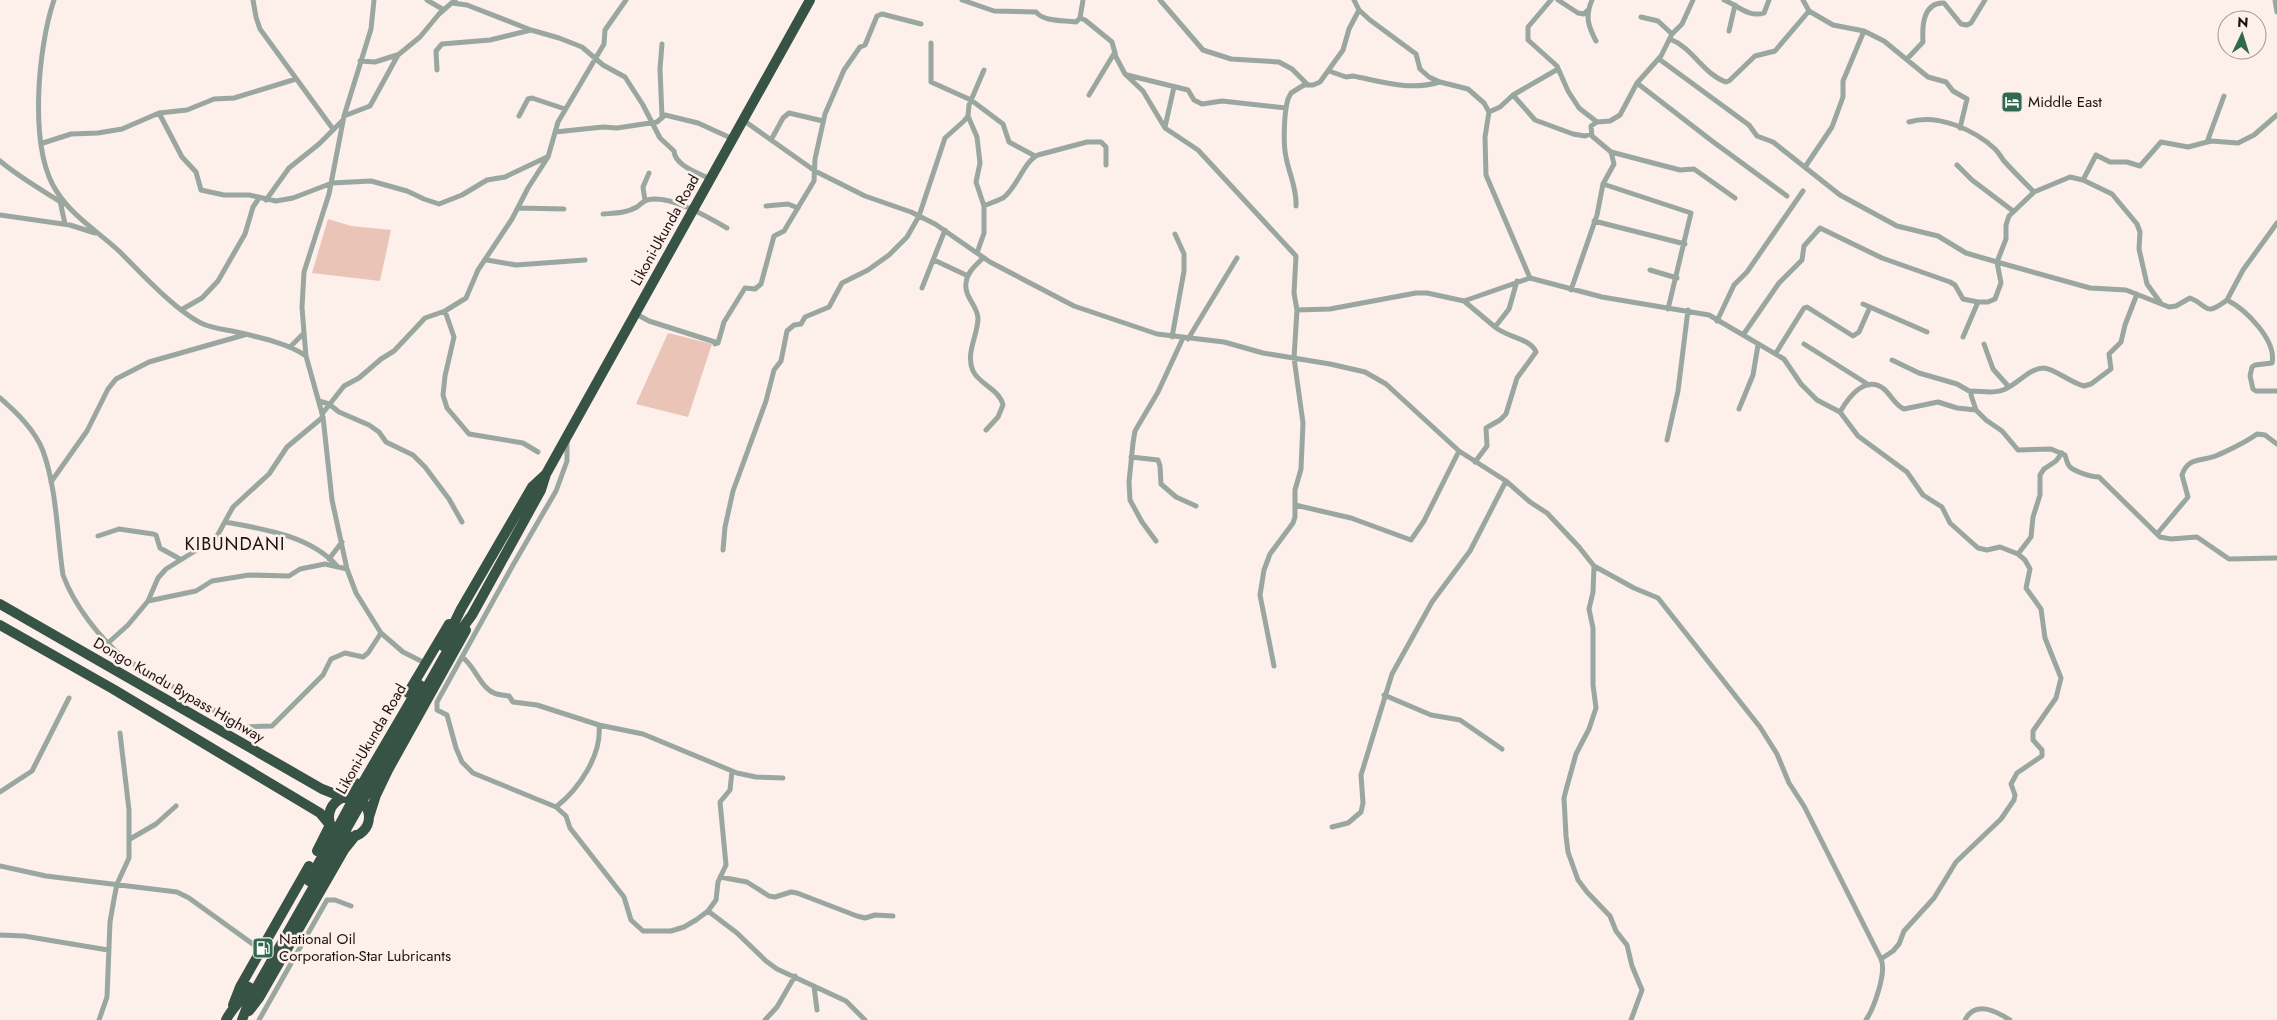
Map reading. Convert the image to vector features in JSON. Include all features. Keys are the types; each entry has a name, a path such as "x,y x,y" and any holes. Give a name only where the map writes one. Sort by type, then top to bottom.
{"highway":[{"name":"Likoni-Ukunda Road","path":"243,1019 247,997 360,788 450,640 472,615 541,490 546,474 810,0"},
{"name":"Likoni-Ukunda Road","path":"450,640 461,609 532,486 546,474"},
{"name":"Dongo Kundu Bypass Highway","path":"0,604 322,789 345,798"},
{"path":"228,1015 240,987 321,845 330,825 330,810 338,801 345,798 356,783 445,628 461,609"},
{"path":"243,1019 259,998 344,850 365,828 388,770 462,640 472,615"},
{"path":"0,625 113,689 320,813 341,835 356,836"},
{"path":"345,798 360,801 365,806 369,817"},
{"name":"Likoni-Ukunda Road","path":"228,1015 247,997"}],"street":[{"path":"54,0 45,27 40,70 39,127 49,177 60,201 65,224"},
{"path":"254,0 260,29 326,117 333,130"},
{"path":"374,0 371,29 344,118 332,183 304,272 302,307 306,356 322,415 332,500 347,569 356,592 381,633 403,652 425,663"},
{"path":"427,0 444,10"},
{"path":"108,644 148,602 158,578 166,569 216,538 233,507 269,474 281,459 287,447 322,415 344,386 359,378 381,358 394,350 425,318 445,311 466,298 474,276 519,208 528,188 548,157 555,132 565,109 604,42 605,30 626,0"},
{"path":"962,0 994,11 1036,12 1040,16 1076,22 1080,18 1084,0"},
{"path":"1160,0 1204,50 1231,59 1279,62 1292,69 1308,86"},
{"path":"1354,0 1359,10 1415,53 1420,69 1429,77 1440,82 1468,89 1482,99 1489,112 1485,137 1486,175 1530,278"},
{"path":"1551,0 1528,27 1527,37 1530,44 1544,53 1558,70 1573,100 1590,118 1597,122"},
{"path":"1558,0 1578,13 1584,14 1588,10"},
{"path":"1592,0 1588,10 1589,28 1596,41"},
{"path":"1591,126 1597,122 1610,121 1620,115 1638,83 1659,59 1671,36 1682,24 1694,0"},
{"path":"1724,0 1743,11 1761,14 1769,0"},
{"path":"1802,0 1809,11 1838,27 1864,31 1884,41 1928,77 1946,82 1953,91 1966,98 1960,128"},
{"path":"1907,59 1923,42 1924,16 1929,9 1939,3 1944,3 1960,24 1967,25 1971,23 1985,0"},
{"path":"2275,0 2277,12"},
{"path":"360,62 385,60 398,55 420,37 444,10 454,2 467,6 582,47 595,59 625,77 643,105 650,122 660,138 674,151 674,156 682,164 711,179"},
{"path":"1729,31 1735,5"},
{"path":"1296,206 1296,190 1286,158 1284,140 1286,108 1291,93 1304,85 1308,86 1320,82 1329,72 1343,50 1349,29 1359,10"},
{"path":"1641,17 1658,21 1703,66 1726,82 1755,56 1775,50 1809,11"},
{"path":"636,314 649,321 716,343 724,322 745,288 755,289 761,284 774,236 784,232 814,181 815,159 823,121 841,76 860,47 864,45 878,15 882,14 921,24"},
{"path":"1080,18 1112,42 1126,74 1142,91 1164,128 1198,150 1240,198 1267,222 1294,253 1296,259 1294,358 1303,424 1301,469 1295,490 1293,524 1270,554 1261,587 1261,603 1274,666"},
{"path":"437,70 436,51 440,45 490,40 531,30"},
{"path":"1806,167 1832,126 1843,97 1844,82 1864,31"},
{"path":"931,43 931,82 971,100 1003,124 1009,142 1035,156"},
{"path":"662,44 660,69 662,117"},
{"path":"1089,95 1115,52"},
{"path":"266,200 289,168 344,118 370,106 398,55"},
{"path":"1659,59 1749,125 1757,136 1773,142 1840,194 1897,226 1938,236 1966,253 2090,288 2126,290 2173,307 2190,298 2207,309 2227,300 2243,270 2277,223"},
{"path":"724,550 725,528 733,491 766,401 774,370 781,362 787,331 794,325 801,324 805,317 829,308 842,283 868,270 894,252 907,238 919,216 944,138 968,116 971,100 984,70"},
{"path":"1489,112 1497,109 1512,96 1558,70"},
{"path":"1329,72 1346,77 1398,86 1427,86 1440,82"},
{"path":"1126,74 1188,90 1194,100 1202,104 1222,101 1286,108"},
{"path":"43,143 71,134 98,133 122,129 159,113 187,110 214,99 234,98 296,79"},
{"path":"1638,83 1712,141 1788,196"},
{"path":"1164,128 1174,87"},
{"path":"1512,96 1535,120 1573,134 1585,136 1591,134"},
{"path":"2207,142 2224,96"},
{"path":"519,116 528,99 532,98 565,109"},
{"path":"159,113 182,157 196,172 199,189 224,195 244,194 266,200 288,200 332,183 375,181 439,204 462,195 487,180 504,176 548,157"},
{"path":"770,140 783,118 789,113 823,121"},
{"path":"2083,180 2096,155 2110,162 2127,162 2140,166 2161,142 2188,147 2207,142 2238,143 2254,135 2277,114"},
{"path":"555,132 603,127 617,128 657,122 665,115 685,119 733,139"},
{"path":"968,116 978,140 980,163 976,182 984,206 984,234 977,253"},
{"path":"1571,290 1594,221 1603,184 1614,164 1610,152 1591,134 1590,118"},
{"path":"743,120 815,171 865,196 919,216 946,230 983,258 1074,306 1133,327 1172,337 1224,342 1263,353 1355,369 1375,377 1444,435 1459,451 1506,481 1553,519 1594,566 1634,588 1658,598 1760,727 1777,754 1789,783 1804,806 1881,958 1884,965 1883,972 1866,1020"},
{"path":"1909,122 1917,120 1937,121 1979,136 1996,150 2003,160 2034,192"},
{"path":"984,206 1004,197 1035,156 1088,142 1101,142 1106,147 1106,165"},
{"path":"1610,152 1680,170 1694,169 1735,198"},
{"path":"0,161 25,181 36,185 68,207 87,223 95,233 118,250 181,310 202,323 291,346 306,356"},
{"path":"1957,165 1972,180 2013,211"},
{"path":"645,201 643,187 649,173"},
{"path":"1743,336 1779,283 1802,260 1804,246 1820,228 1882,258 1950,282 1955,285 1963,299 1978,302 1995,299 2001,283 1997,262 2006,239 2007,220 2013,211 2034,192 2070,177 2083,180 2112,194 2137,224 2140,232 2139,248 2147,284 2160,302"},
{"path":"1603,184 1684,209 1691,213 1677,278 1668,309"},
{"path":"56,191 68,207"},
{"path":"1718,321 1734,285 1750,268 1803,191"},
{"path":"181,310 205,296 218,281 244,234 253,207 259,198"},
{"path":"603,214 621,213 637,207 645,201 661,200 694,209 727,228"},
{"path":"766,206 788,204 798,208"},
{"path":"519,208 564,209"},
{"path":"0,215 65,224 95,233"},
{"path":"1594,221 1685,244"},
{"path":"79,228 87,223"},
{"path":"922,288 946,230"},
{"path":"1172,337 1184,271 1184,254 1175,234"},
{"path":"983,258 968,276 966,293 975,308 978,319 971,354 972,369 975,375 1000,397 1003,405 998,417 986,430"},
{"path":"1156,540 1138,516 1130,500 1131,457 1136,431 1185,338 1237,258"},
{"path":"486,260 516,265 586,260"},
{"path":"934,260 968,276"},
{"path":"1650,270 1677,278"},
{"path":"1464,301 1530,278 1571,290 1668,309 1688,310 1709,316 1758,345 1776,353 1789,363 1801,384 1817,400 1840,412 1858,436 1907,472 1922,495 1942,506 1950,523 1978,548 1987,550 2000,547 2018,554 2028,565 2029,574 2026,588 2041,609 2044,638 2061,678 2056,698 2033,731 2033,740 2041,747 2042,756 2017,773 2011,784 2015,795 2014,800 2001,819 1956,862 1934,898 1904,931 1899,944 1893,951 1881,958"},
{"path":"1495,327 1509,309 1517,281"},
{"path":"1296,310 1330,309 1411,294 1427,293 1464,301 1506,335 1531,345 1536,352 1517,378 1506,414 1500,420 1488,426 1486,432 1488,446 1475,462"},
{"path":"1971,392 1974,390 1985,393 1995,392 2009,387 2039,369 2048,369 2084,386 2103,376 2111,369 2109,354 2121,342 2125,325 2137,294"},
{"path":"2227,300 2234,304 2262,330 2273,351 2272,363 2255,365 2252,368 2250,376 2253,389 2256,391 2277,391"},
{"path":"1962,337 1978,302"},
{"path":"1863,304 1927,332"},
{"path":"1776,353 1804,308 1853,336 1858,332 1870,307"},
{"path":"1667,440 1683,360 1688,310"},
{"path":"445,311 454,337 445,376 443,395 447,408 469,434 523,443 538,452"},
{"path":"291,346 304,333"},
{"path":"50,483 87,431 108,389 116,379 149,362 245,334"},
{"path":"1804,344 1869,385 1883,389 1904,409 1938,402 1976,410"},
{"path":"1984,344 1994,369 2009,387"},
{"path":"1739,409 1745,399 1758,345"},
{"path":"1892,360 1911,369 1958,384 1971,392 1976,410 2002,431 2018,450 2052,449 2062,452 2070,467 2088,476 2100,478 2157,534 2165,538 2197,537 2229,559 2277,558"},
{"path":"1840,412 1855,391 1869,385"},
{"path":"0,398 20,417 43,450 50,483 62,575 67,587 93,626 108,644 126,659 243,727 272,726 323,675 331,660 345,653 362,657 368,653 381,633"},
{"path":"318,401 329,404 339,412 369,425 379,432 386,442 413,455 450,499 462,522"},
{"path":"2157,534 2188,497 2182,475 2186,466 2192,461 2217,456 2246,442 2257,434 2265,435 2277,444"},
{"path":"567,438 567,461 556,492 438,702 437,710 447,715 462,762 473,773 556,807 566,816 570,828 624,897 632,920 643,931 678,930 708,910 718,897 718,884 726,866 720,802 730,790 732,771"},
{"path":"1295,505 1351,518 1411,540 1424,521 1459,451"},
{"path":"2018,554 2031,537 2040,495 2040,475 2044,469 2056,461 2062,452"},
{"path":"1131,457 1158,460 1161,484 1176,497 1196,506"},
{"path":"1332,827 1348,823 1361,812 1363,803 1361,775 1384,696 1397,664 1427,611 1470,551 1506,481"},
{"path":"225,522 256,527 293,539 320,550 338,567"},
{"path":"98,536 119,530 153,534 160,548 180,559"},
{"path":"325,564 342,542"},
{"path":"148,602 190,593 221,579 249,575 289,576 300,569 325,564 347,569"},
{"path":"1594,566 1593,592 1589,609 1593,628 1593,685 1596,708 1589,729 1576,754 1564,798 1566,836 1568,852 1578,880 1610,916 1616,931 1627,945 1632,966 1642,990 1632,1020"},
{"path":"462,657 471,663 492,693 509,696 513,702 537,705 599,725 643,734 732,771 756,777 783,778"},
{"path":"1384,696 1431,714 1460,720 1502,749"},
{"path":"0,792 32,771 69,698"},
{"path":"556,807 564,801 586,770 600,736 599,725"},
{"path":"99,1020 107,997 110,922 117,884 129,858 130,839 120,733"},
{"path":"130,839 156,824 176,806"},
{"path":"0,866 46,876 160,889 181,894 261,950"},
{"path":"720,877 747,882 769,896 775,897 791,892 797,893 865,918 875,915 893,916"},
{"path":"259,1020 328,900 335,900 351,906"},
{"path":"708,910 737,933 766,961 846,1001 865,1020"},
{"path":"0,935 24,936 108,950"},
{"path":"765,1020 777,1007 795,976"},
{"path":"814,986 817,1010"},
{"path":"1965,1020 1970,1012 1980,1009 1996,1011 2010,1020"}],"shaded area":[{"path":"328,219 351,226 391,230 380,281 312,273"},
{"path":"668,333 712,344 688,417 636,404"}],"place":[{"name":"Middle East","path":"2012,102"},
{"name":"National Oil Corporation-Star Lubricants","path":"263,948"}],"district":[{"name":"KIBUNDANI","path":"235,544"}]}
